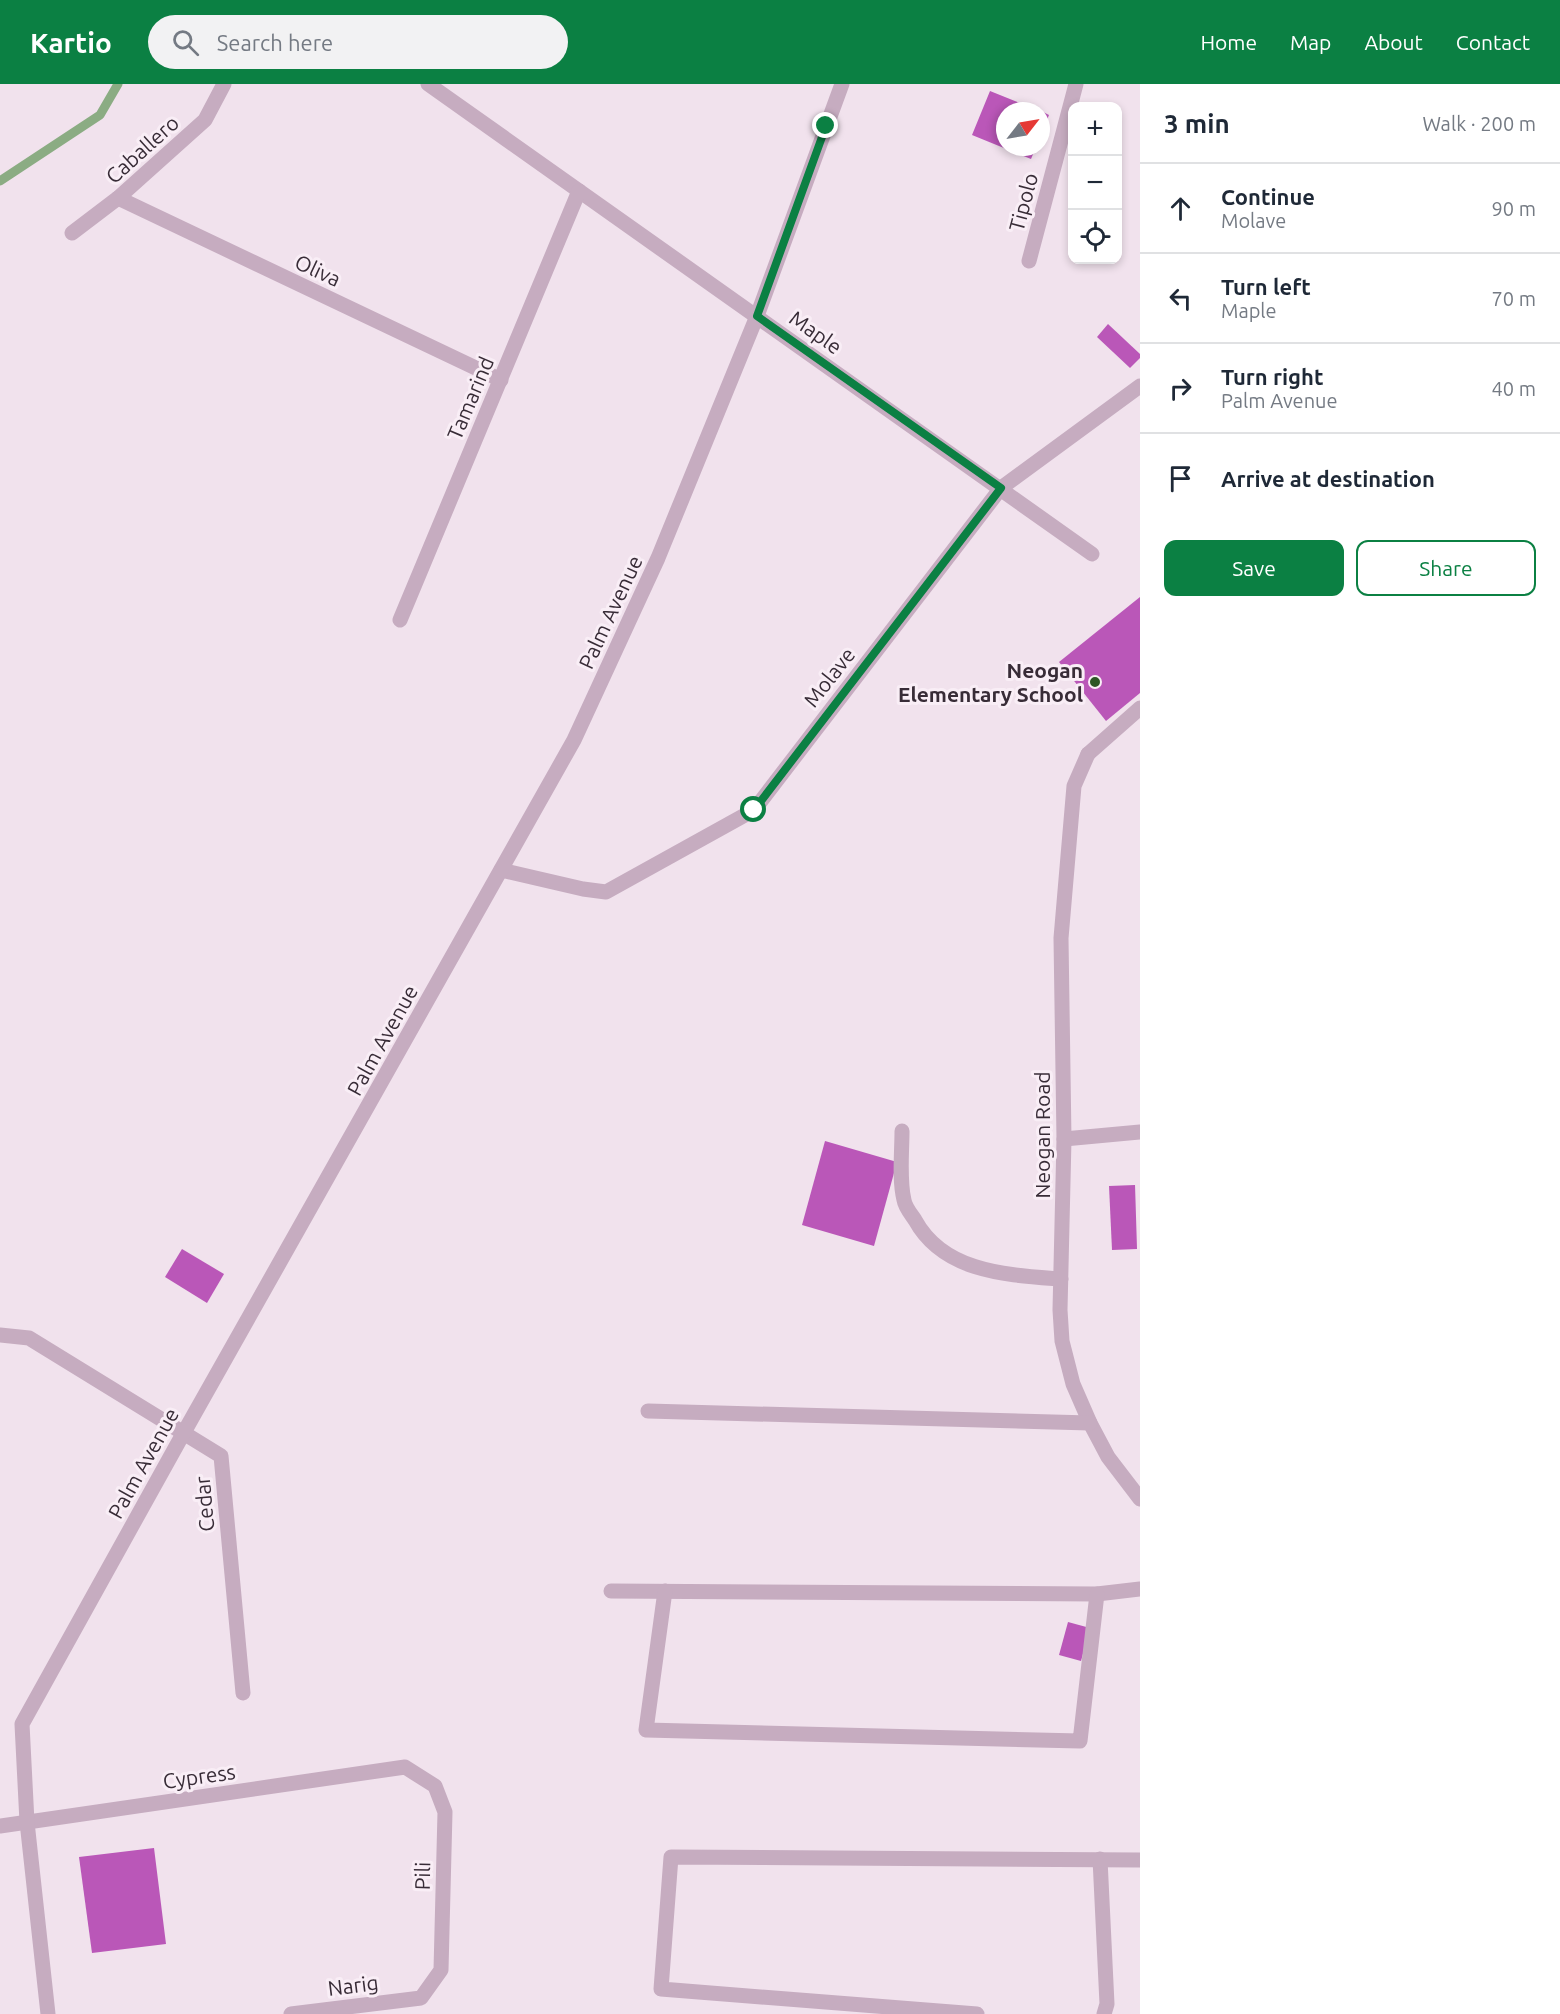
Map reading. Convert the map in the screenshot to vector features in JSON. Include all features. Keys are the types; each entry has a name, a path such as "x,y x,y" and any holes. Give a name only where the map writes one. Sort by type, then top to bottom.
{"street":[{"name":"Caballero","path":"72,233 118,198 206,120 224,84"},
{"name":"Maple","path":"428,84 1092,554"},
{"name":"Palm Avenue","path":"48,2014 27,1822 22,1724 574,740 658,558 757,316 842,84"},
{"name":"Tipolo","path":"1029,261 1076,84"},
{"name":"Tamarind","path":"400,620 579,191"},
{"name":"Oliva","path":"118,198 501,380"},
{"name":"Molave","path":"501,870 606,892 754,810 1001,488 1140,386"},
{"name":"Neogan Road","path":"1140,708 1088,754 1074,786 1061,938 1064,1139 1060,1310 1062,1341 1073,1384 1108,1457 1140,1499"},
{"path":"902,1131 904,1201 920,1229 947,1256 977,1268 1011,1275 1061,1279"},
{"path":"1064,1139 1140,1132"},
{"name":"Cedar","path":"0,1335 29,1338 220,1456 243,1693"},
{"path":"648,1411 1090,1423"},
{"path":"610,1591 1097,1594 1140,1589"},
{"path":"665,1591 646,1730 1080,1741 1097,1594"},
{"name":"Cypress","path":"0,1826 405,1767"},
{"name":"Pili","path":"405,1767 435,1786 445,1812 441,1970 421,1998"},
{"path":"977,2014 661,1989 671,1857 1140,1860"},
{"path":"1100,1859 1107,2004 1104,2014"},
{"name":"Narig","path":"291,2014 421,1998"}],"building":[{"path":"990,91 1018,102 996,102 996,145 972,135"},
{"path":"1108,324 1140,354 1140,358 1130,368 1097,337"},
{"path":"1140,597 1140,693 1106,721 1059,662"},
{"path":"825,1141 897,1162 874,1246 802,1225"},
{"path":"1135,1185 1137,1249 1112,1250 1109,1186"},
{"path":"182,1249 224,1274 207,1303 165,1277"},
{"path":"1068,1622 1090,1628 1081,1661 1059,1655"},
{"path":"154,1848 166,1944 92,1953 79,1857"}],"waterway":[{"path":"0,181 100,115 118,84"}],"place":[{"name":"Neogan Elementary School","path":"1095,682"}],"route":[{"path":"754,810 1001,488 757,316 826,126"}]}
